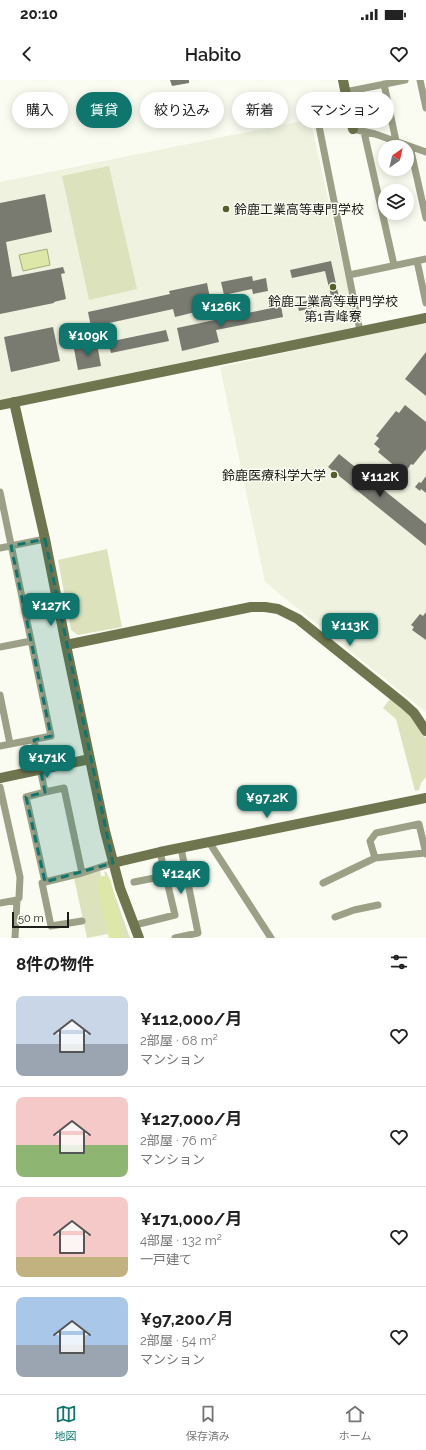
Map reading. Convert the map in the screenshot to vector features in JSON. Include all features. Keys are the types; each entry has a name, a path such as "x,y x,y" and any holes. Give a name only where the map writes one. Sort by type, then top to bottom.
{"street":[{"path":"343,80 345,92 405,80"},
{"path":"420,80 426,108"},
{"path":"384,84 396,140"},
{"path":"319,128 360,331"},
{"path":"353,129 392,140"},
{"path":"364,132 394,265"},
{"path":"414,148 426,152"},
{"path":"414,165 426,218"},
{"path":"349,274 426,259"},
{"path":"417,261 426,303"},
{"path":"0,405 426,318"},
{"path":"14,402 105,831 120,888 139,938"},
{"path":"0,492 51,736 0,746"},
{"path":"0,548 44,539"},
{"path":"66,646 251,607 278,609 298,619 404,704 414,713 426,731"},
{"path":"0,647 31,641"},
{"path":"0,695 10,744"},
{"path":"34,740 45,792"},
{"path":"0,778 90,759"},
{"path":"0,787 20,877 15,938"},
{"path":"82,873 64,788 26,797 42,883 52,926 82,921"},
{"path":"42,883 82,873 113,863 160,852 426,798"},
{"path":"323,883 375,858 426,853 419,824 376,833 370,841 375,858"},
{"path":"209,842 271,938"},
{"path":"175,938 198,933 180,848"},
{"path":"135,925 175,915 160,852"},
{"path":"134,882 166,876"},
{"path":"0,903 17,900"},
{"path":"335,917 354,910 378,904"}],"highlighted area":[{"path":"45,539 113,863 45,882 26,797 45,792 34,740 51,736 11,546"}],"shaded area":[{"name":"鈴鹿工業高等専門学校","path":"296,122 296,128 312,128 355,320 350,328 0,400 0,182 267,128 288,128 288,124"},
{"path":"109,166 137,289 89,300 62,176"},
{"path":"47,249 50,265 23,271 19,255"},
{"name":"鈴鹿医療科学大学","path":"426,322 426,712 265,582 220,367"},
{"path":"107,549 122,627 78,635 71,630 58,560"},
{"path":"390,699 410,715 426,739 426,777 421,783 419,790 415,791 396,719 383,708"},
{"path":"100,871 113,933 87,938 74,878"},
{"path":"104,871 107,873 130,938 118,938"}],"building":[{"path":"170,80 189,80 189,83 172,86"},
{"path":"45,194 52,232 6,242 12,277 63,267 65,273 61,274 66,299 54,303 0,314 0,203"},
{"name":"鈴鹿工業高等専門学校 第1青峰寮","path":"331,261 340,302 299,311 297,303 331,296 325,271 292,278 290,270"},
{"path":"252,276 253,281 266,278 268,291 253,294 252,289 224,295 221,282"},
{"path":"207,283 212,308 175,317 173,309 91,327 88,312 170,294 169,291"},
{"path":"281,306 283,317 216,330 219,342 182,351 177,328"},
{"path":"53,327 60,361 11,372 4,337"},
{"path":"166,330 169,341 111,353 108,342"},
{"path":"97,344 101,366 78,370 74,349"},
{"path":"426,352 426,396 405,379"},
{"path":"405,405 426,422 426,449 407,470 400,464 397,468 378,452 380,449 374,444 379,438 376,436 396,411 399,413"},
{"path":"339,454 426,524 426,546 328,467"},
{"path":"426,476 426,493 415,487 419,482 421,483"},
{"path":"426,612 426,640 412,630 414,627 411,625 420,614 423,616"}],"waterway":[{"path":"104,883 116,938"}],"place":[{"name":"鈴鹿工業高等専門学校","path":"226,209"},
{"name":"鈴鹿工業高等専門学校 第1青峰寮","path":"333,287"},
{"name":"鈴鹿医療科学大学","path":"334,475"}]}
